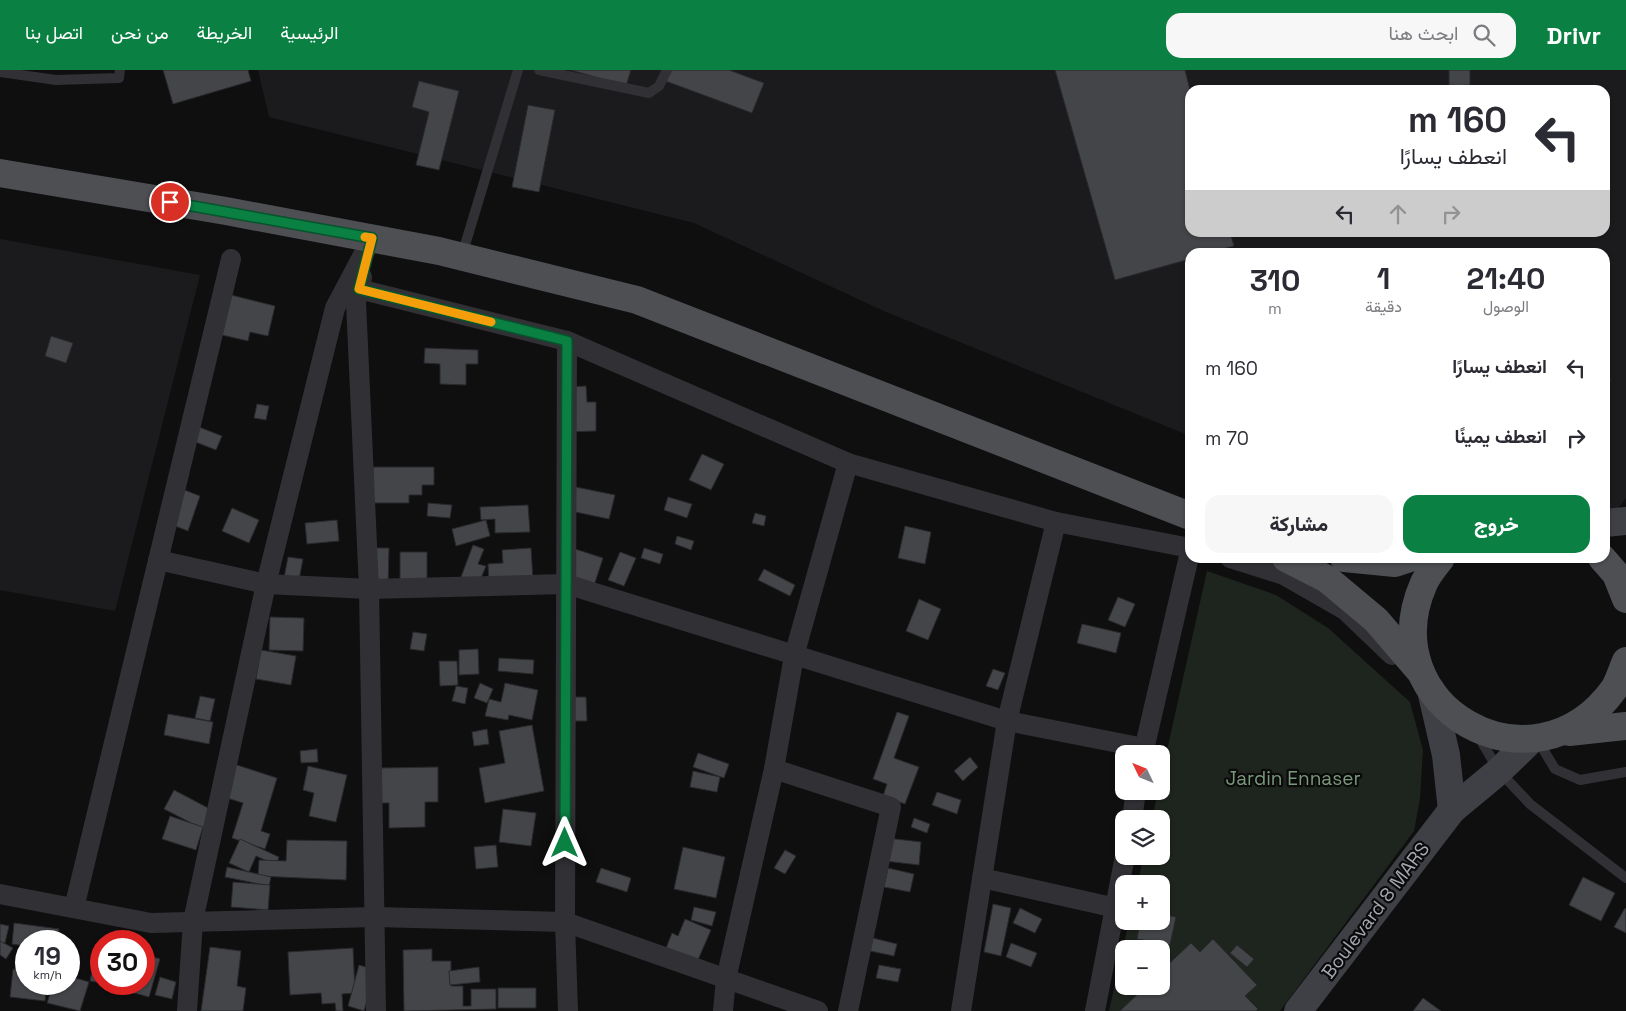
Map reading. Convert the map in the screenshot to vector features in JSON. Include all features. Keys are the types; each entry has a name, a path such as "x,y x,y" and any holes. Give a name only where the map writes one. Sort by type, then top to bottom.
{"main road":[{"path":"0,174 372,238 462,256 636,300 1185,514"},
{"path":"1610,523 1626,521"},
{"path":"1296,563 1327,579 1376,620 1450,712 1474,729 1502,738 1543,737 1626,726"},
{"path":"1437,563 1424,582 1415,612 1414,643 1446,755 1452,810"},
{"path":"1606,563 1616,574 1626,599"},
{"path":"1543,737 1591,715 1615,687 1626,661"},
{"name":"Boulevard 8 MARS","path":"1298,1011 1452,810 1543,737"}],"street":[{"path":"372,238 356,302 369,589 376,1011"},
{"path":"187,1011 192,921 266,584 335,308 372,238"},
{"path":"74,908 231,259"},
{"path":"359,289 567,341 848,463 1056,522 1185,547"},
{"path":"567,341 565,922 568,1011"},
{"path":"723,1011 726,978 774,769 794,656 848,463"},
{"path":"961,1011 1007,720 1056,522"},
{"path":"158,560 266,584 369,589 566,584 794,656 1007,720 1117,745"},
{"path":"1145,745 1187,563"},
{"path":"1246,563 1284,575 1345,610 1389,653 1426,682"},
{"path":"774,769 890,807 848,1011"},
{"path":"982,878 1115,908"},
{"path":"0,894 152,923 375,917 565,922 818,1011"},
{"path":"1094,1011 1115,913"}],"lane":[{"path":"0,72 65,80 119,78 120,70"},
{"path":"462,256 518,70"},
{"path":"538,70 649,93 659,86 667,70"},
{"path":"1474,729 1499,771 1530,804 1626,878"},
{"path":"1543,737 1555,769 1580,780 1626,772"}],"shaded area":[{"path":"258,70 1626,70 1626,498 1615,513 1610,512 1610,248 1185,248 1185,434 886,312 694,223 269,117"},
{"path":"0,239 200,275 115,611 0,590"}],"green space":[{"name":"Jardin Ennaser","path":"1207,571 1276,595 1328,628 1410,702 1423,750 1420,799 1414,831 1280,1011 1109,1011 1115,984 1115,995 1170,995 1170,940 1125,940 1127,930 1170,930 1170,875 1139,875 1142,865 1170,865 1170,810 1154,810 1156,800 1170,800 1170,745 1168,745"}],"building":[{"path":"163,70 248,70 251,81 173,104"},
{"path":"571,70 631,70 626,86"},
{"path":"663,70 729,70 764,83 752,113 660,79"},
{"path":"1055,70 1185,70 1189,85 1185,85 1185,237 1231,237 1234,246 1227,248 1185,248 1185,260 1115,280"},
{"path":"1449,70 1470,70 1470,85 1449,85"},
{"path":"419,81 459,91 439,170 416,165 429,112 412,107"},
{"path":"528,105 555,110 539,192 512,187"},
{"path":"231,295 275,306 268,336 250,332 248,341 222,335"},
{"path":"51,336 73,343 66,363 45,356"},
{"path":"425,348 478,350 478,364 466,364 466,385 440,384 440,364 424,363"},
{"path":"586,386 587,402 596,402 596,431 565,432 565,387"},
{"path":"257,404 269,406 266,420 254,418"},
{"path":"199,427 222,436 216,450 193,441"},
{"path":"702,454 724,464 711,490 689,480"},
{"path":"373,467 434,467 434,485 422,485 422,495 409,495 409,503 373,503"},
{"path":"566,485 615,495 609,519 561,509"},
{"path":"182,489 200,496 188,531 170,524"},
{"path":"668,497 692,504 687,518 664,510"},
{"path":"428,503 452,505 450,518 427,516"},
{"path":"528,505 530,532 495,533 495,519 481,520 480,507"},
{"path":"232,508 259,520 249,543 222,531"},
{"path":"755,513 766,516 764,526 752,523"},
{"path":"337,520 339,541 307,544 305,523"},
{"path":"486,520 490,536 456,546 452,529"},
{"path":"905,526 931,532 925,564 898,558"},
{"path":"677,536 694,541 691,550 675,544"},
{"path":"473,545 484,549 478,564 486,566 479,583 461,577"},
{"path":"366,548 389,548 388,586 365,586"},
{"path":"531,548 533,581 489,584 488,564 503,563 502,550"},
{"path":"572,548 603,558 590,598 559,588"},
{"path":"644,548 663,554 660,564 641,558"},
{"path":"400,552 427,552 427,584 400,584"},
{"path":"620,552 636,558 624,586 608,580"},
{"path":"288,557 303,559 298,585 283,583"},
{"path":"764,569 795,585 790,596 758,580"},
{"path":"1118,597 1135,604 1125,627 1108,620"},
{"path":"919,599 941,609 928,640 906,631"},
{"path":"270,617 304,618 303,651 269,650"},
{"path":"1082,624 1121,633 1116,653 1077,643"},
{"path":"413,632 427,634 424,651 410,649"},
{"path":"478,649 479,674 459,675 459,650"},
{"path":"261,650 296,656 291,685 256,679"},
{"path":"499,658 534,660 533,674 498,671"},
{"path":"439,661 457,661 458,685 440,686"},
{"path":"993,669 1005,673 998,690 986,686"},
{"path":"480,683 493,689 487,703 474,698"},
{"path":"505,683 538,690 532,720 509,715 508,720 485,716 489,699 501,702"},
{"path":"456,686 468,688 465,704 452,701"},
{"path":"200,696 215,699 210,721 195,718"},
{"path":"569,697 586,697 587,721 569,721"},
{"path":"897,712 909,716 894,758 919,767 905,804 883,796 887,784 873,779"},
{"path":"168,714 213,722 209,744 164,735"},
{"path":"532,725 544,791 485,803 479,768 505,763 499,731"},
{"path":"487,729 489,744 474,746 472,732"},
{"path":"317,749 318,762 301,763 300,751"},
{"path":"698,753 729,764 724,778 693,767"},
{"path":"970,757 978,767 963,781 954,771"},
{"path":"234,764 277,778 261,831 270,834 265,849 232,838 243,803 224,797"},
{"path":"308,766 347,775 336,822 309,816 314,793 303,790"},
{"path":"438,767 438,802 425,802 425,827 389,828 389,803 381,803 381,768"},
{"path":"693,771 720,777 717,792 690,787"},
{"path":"174,790 212,810 203,829 164,809"},
{"path":"937,792 961,800 957,814 932,805"},
{"path":"503,809 536,813 531,846 499,842"},
{"path":"170,816 203,827 196,850 162,839"},
{"path":"914,818 930,824 927,833 911,827"},
{"path":"887,838 921,842 919,865 885,861"},
{"path":"240,839 279,857 276,865 256,856 249,872 229,863"},
{"path":"287,840 347,841 346,880 258,876 259,860 286,861"},
{"path":"496,845 498,867 476,869 474,847"},
{"path":"683,847 725,857 716,898 674,889"},
{"path":"785,850 796,856 785,874 774,868"},
{"path":"227,867 271,877 269,886 225,877"},
{"path":"601,868 631,878 627,892 596,882"},
{"path":"888,868 914,874 910,892 884,887"},
{"path":"1583,877 1615,893 1601,921 1569,905"},
{"path":"233,882 270,885 268,910 231,907"},
{"path":"993,904 1011,908 1001,956 984,952"},
{"path":"694,907 716,912 712,926 691,920"},
{"path":"1020,908 1042,919 1035,933 1013,923"},
{"path":"1626,909 1626,933 1614,927"},
{"path":"1170,916 1176,917 1170,945 1170,940 1137,939 1138,930 1170,930"},
{"path":"685,919 711,930 694,969 663,956 672,933 678,936"},
{"path":"14,923 59,929 15,930 15,944 12,944"},
{"path":"0,924 9,926 5,943 0,942"},
{"path":"873,938 897,944 894,956 870,951"},
{"path":"1213,939 1257,985 1245,996 1258,1009 1256,1011 1120,1011 1137,995 1170,995 1170,963 1191,943 1200,952"},
{"path":"0,941 13,948 6,959 0,955"},
{"path":"1011,943 1037,953 1031,967 1006,957"},
{"path":"1237,945 1254,959 1247,967 1230,953"},
{"path":"210,947 241,951 237,986 246,988 243,1011 201,1011"},
{"path":"353,948 355,993 342,994 343,1011 336,1011 335,1003 322,1004 321,993 290,995 288,952"},
{"path":"432,949 432,961 451,961 451,986 463,986 463,1006 471,1006 471,989 496,989 496,1009 404,1011 403,950"},
{"path":"155,957 160,959 155,976"},
{"path":"359,965 376,970 364,1011 348,1006"},
{"path":"879,965 901,969 898,982 876,978"},
{"path":"479,967 480,982 450,985 449,971"},
{"path":"13,969 15,969 15,995 46,995 45,1001 10,997"},
{"path":"160,977 176,982 172,999 155,995"},
{"path":"80,979 89,982 80,1011 47,1003 50,995 80,995"},
{"path":"498,988 536,988 536,1008 498,1008"},
{"path":"1423,998 1441,1011 1413,1011"}],"slow traffic":[{"path":"365,237 372,238 359,289 491,322"}],"route":[{"path":"170,202 372,238 359,289 567,341 565,843"}]}
